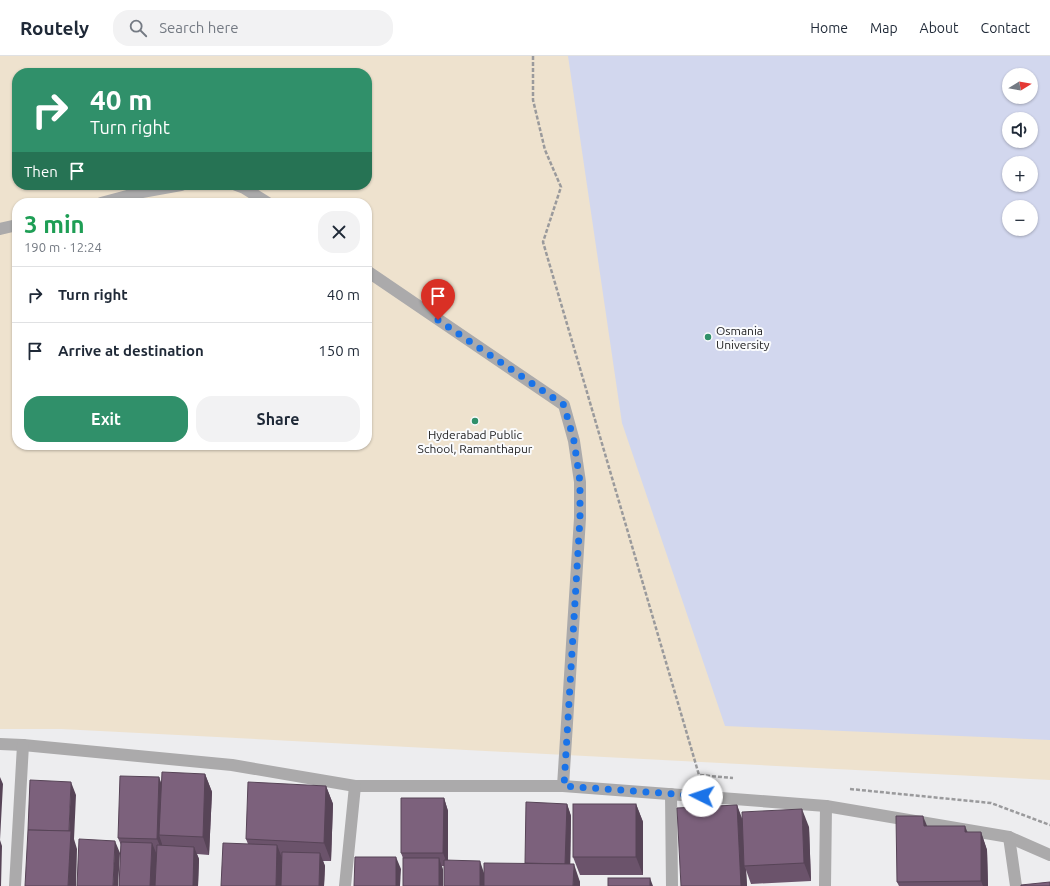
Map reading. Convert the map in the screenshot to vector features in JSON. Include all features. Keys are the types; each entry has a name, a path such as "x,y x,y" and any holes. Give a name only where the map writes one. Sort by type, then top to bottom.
{"street":[{"path":"120,198 153,190"},
{"path":"247,190 260,198"},
{"path":"0,229 12,226"},
{"path":"372,274 564,405 574,441 580,482 580,518 564,786"},
{"path":"0,744 232,764 355,786 564,786 826,806 1009,836 1050,855"},
{"path":"15,886 23,745"},
{"path":"345,886 355,786"},
{"path":"671,794 672,886"},
{"path":"825,886 826,806"},
{"path":"1009,836 1016,886"}],"path":[{"path":"533,56 533,100 545,150 561,187 543,242 699,775 738,779"},
{"path":"849,789 991,803 1050,826"}],"shaded area":[{"name":"Osmania University","path":"0,56 1050,56 1050,780 61,729 0,729"},
{"path":"568,56 1050,56 1050,740 725,726 622,423"}],"building":[{"path":"162,772 205,774 203,837 159,835"},
{"path":"120,776 159,777 157,839 118,838"},
{"path":"30,780 71,782 69,831 28,830"},
{"path":"248,782 326,786 324,843 246,839"},
{"path":"401,798 444,798 443,853 401,853"},
{"path":"526,802 567,804 565,864 525,863"},
{"path":"573,804 636,804 636,857 573,857"},
{"path":"737,805 741,886 681,886 677,808"},
{"path":"802,809 804,863 744,866 742,812"},
{"path":"896,816 923,816 924,826 965,826 965,832 981,832 981,881 897,882"},
{"path":"28,830 71,831 68,886 25,886"},
{"path":"79,839 115,841 113,886 77,886"},
{"path":"121,842 152,843 150,886 119,886"},
{"path":"223,843 277,845 276,886 221,886"},
{"path":"157,845 194,847 193,886 155,886"},
{"path":"282,852 320,853 319,886 281,886"},
{"path":"355,857 396,857 396,886 354,886"},
{"path":"403,858 439,858 439,886 403,886"},
{"path":"444,860 480,861 480,886 444,886"},
{"path":"484,863 574,864 573,886 484,886"},
{"path":"608,878 650,878 650,886 608,886"},
{"path":"1050,882 1050,886 1021,886 1021,885"}],"place":[{"name":"Osmania University","path":"708,337"},
{"name":"Hyderabad Public School, Ramanthapur","path":"475,421"}],"route":[{"path":"438,320 564,405 574,441 580,482 580,518 564,786 702,796"}]}
